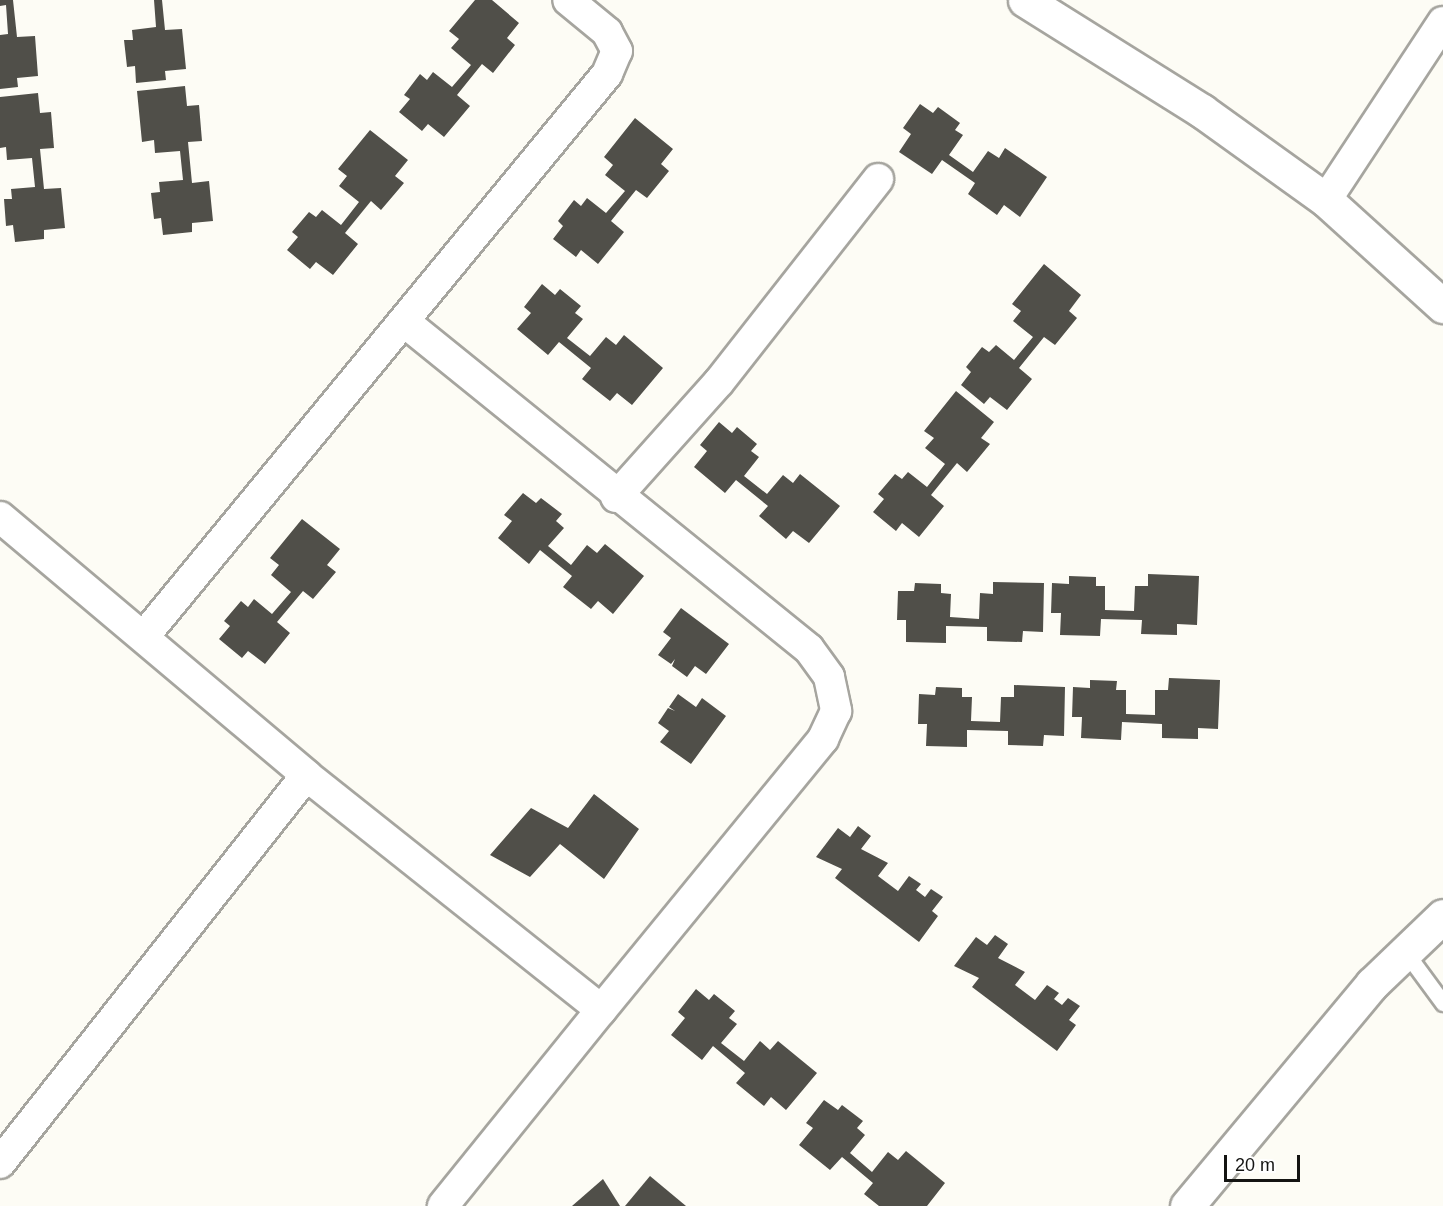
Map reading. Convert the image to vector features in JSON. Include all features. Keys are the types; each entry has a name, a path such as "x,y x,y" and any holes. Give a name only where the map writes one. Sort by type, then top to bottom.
{"street":[{"path":"145,635 405,323 607,74 617,51 607,32 568,0"},
{"path":"1025,0 1202,111 1326,200 1443,306"},
{"path":"1326,200 1443,22"},
{"path":"616,497 719,382 878,179"},
{"path":"405,323 616,497 809,648 829,677 836,711 823,739 443,1206"},
{"path":"0,517 145,635 306,775 601,1010"},
{"path":"0,1162 306,775"},
{"path":"1187,1206 1403,950 1443,916"}],"lane":[{"path":"1403,950 1443,1003"}],"building":[{"path":"0,0 13,0 17,37 35,36 38,76 17,78 18,87 0,89 0,35 8,34 6,5 0,6"},
{"path":"154,0 162,0 165,30 182,29 186,69 165,71 166,80 136,83 135,66 127,67 124,40 133,40 132,30 156,27"},
{"path":"475,0 492,0 519,23 507,38 515,45 493,73 482,64 457,95 470,106 444,137 428,124 422,131 399,112 410,99 404,95 420,74 427,80 433,72 452,87 471,65 451,48 459,39 449,31"},
{"path":"185,86 187,106 199,105 202,141 188,142 192,183 209,181 213,221 192,223 192,232 163,235 161,218 154,219 151,193 160,192 159,182 183,180 180,151 155,153 154,140 142,142 137,91"},
{"path":"38,93 40,113 51,112 54,148 40,149 44,189 61,188 65,228 44,230 44,239 15,242 13,225 6,226 4,199 12,199 11,189 35,187 32,158 7,160 6,147 0,148 0,97"},
{"path":"920,104 933,113 938,107 960,123 955,130 963,135 949,155 973,172 988,151 999,158 1005,148 1047,177 1020,217 1004,205 997,215 968,194 975,183 942,160 932,174 899,152 911,134 903,128"},
{"path":"635,118 673,149 661,164 669,171 647,198 636,190 611,221 624,232 598,264 581,250 576,257 553,239 563,226 558,221 574,200 581,206 587,198 606,213 625,191 605,175 613,165 604,157"},
{"path":"370,130 408,160 395,176 404,183 381,210 371,201 345,233 358,244 333,275 316,262 310,269 287,250 298,237 292,232 309,212 316,217 322,210 341,225 359,202 339,186 347,176 338,169"},
{"path":"1044,264 1081,295 1069,311 1077,318 1055,345 1044,337 1019,368 1032,379 1007,410 990,397 984,404 961,385 971,372 966,367 982,347 989,352 996,345 1014,360 1033,337 1013,321 1021,311 1012,304"},
{"path":"542,284 555,295 560,289 581,306 575,313 583,319 567,338 590,356 606,337 616,345 624,335 663,368 632,405 617,393 610,401 582,379 591,368 559,342 548,355 517,329 531,313 524,307"},
{"path":"956,391 994,422 981,438 990,444 967,472 957,463 931,495 944,506 919,537 902,523 896,531 873,512 884,499 878,494 895,474 902,479 908,472 927,487 945,464 925,448 934,438 924,431"},
{"path":"719,422 732,433 737,427 757,444 751,451 759,457 744,476 767,494 783,475 793,483 800,474 840,506 809,543 793,531 786,539 759,516 768,506 736,480 725,493 694,467 707,451 700,445"},
{"path":"523,493 536,503 541,498 562,514 556,521 564,528 548,546 571,565 587,545 597,553 605,544 644,576 613,614 598,601 591,609 563,587 572,576 540,550 529,564 498,538 512,521 504,515"},
{"path":"302,519 340,549 327,565 336,572 313,599 303,591 277,622 290,633 265,664 248,651 242,658 219,639 230,626 224,621 241,601 248,607 254,599 272,614 291,592 271,575 279,565 270,558"},
{"path":"1148,574 1199,576 1197,625 1177,624 1177,635 1141,634 1142,620 1101,619 1100,636 1060,635 1061,613 1051,613 1052,583 1069,584 1069,576 1096,577 1096,586 1105,586 1105,610 1134,611 1135,586 1148,586"},
{"path":"993,582 1044,583 1043,632 1023,631 1022,642 987,641 987,627 946,626 946,643 906,642 906,620 897,620 898,591 914,591 915,583 941,584 941,593 951,594 950,617 979,619 980,593 993,594"},
{"path":"681,608 729,644 706,674 695,666 687,677 672,666 675,659 671,664 658,655 671,638 663,632"},
{"path":"1169,678 1220,680 1218,729 1198,728 1198,739 1162,738 1162,724 1122,722 1121,740 1081,738 1082,717 1072,717 1073,687 1090,688 1090,680 1117,681 1116,690 1126,690 1126,714 1155,715 1155,690 1168,690"},
{"path":"1014,685 1065,687 1064,736 1044,735 1043,746 1008,745 1008,731 967,730 967,747 926,746 927,724 918,724 919,694 935,695 936,687 962,688 962,697 972,697 971,721 1000,722 1001,697 1014,697"},
{"path":"678,694 696,707 702,698 726,716 691,764 660,742 669,731 658,723 668,708 675,711 669,707"},
{"path":"594,794 639,829 604,879 560,844 530,877 490,855 531,808 568,828"},
{"path":"858,826 871,836 861,849 888,863 878,876 898,891 909,876 921,884 916,890 925,897 931,889 943,897 932,911 938,916 919,942 835,878 842,869 816,857 838,828 850,837"},
{"path":"995,935 1008,944 998,958 1025,972 1015,985 1035,1000 1047,985 1059,993 1054,999 1062,1005 1068,998 1080,1006 1069,1020 1076,1025 1057,1051 972,987 979,978 954,966 976,937 987,945"},
{"path":"696,989 709,1000 714,994 735,1011 729,1018 737,1024 721,1043 744,1061 760,1041 770,1050 778,1041 817,1073 786,1110 771,1097 764,1106 736,1083 745,1073 713,1046 702,1060 671,1035 685,1018 678,1012"},
{"path":"824,1100 838,1110 842,1105 863,1121 857,1128 865,1135 850,1153 872,1172 888,1152 898,1160 906,1151 945,1183 927,1206 879,1206 864,1194 873,1183 842,1157 830,1170 799,1145 813,1128 806,1123"},
{"path":"650,1176 686,1206 625,1206"},
{"path":"603,1179 620,1206 572,1206"}]}
